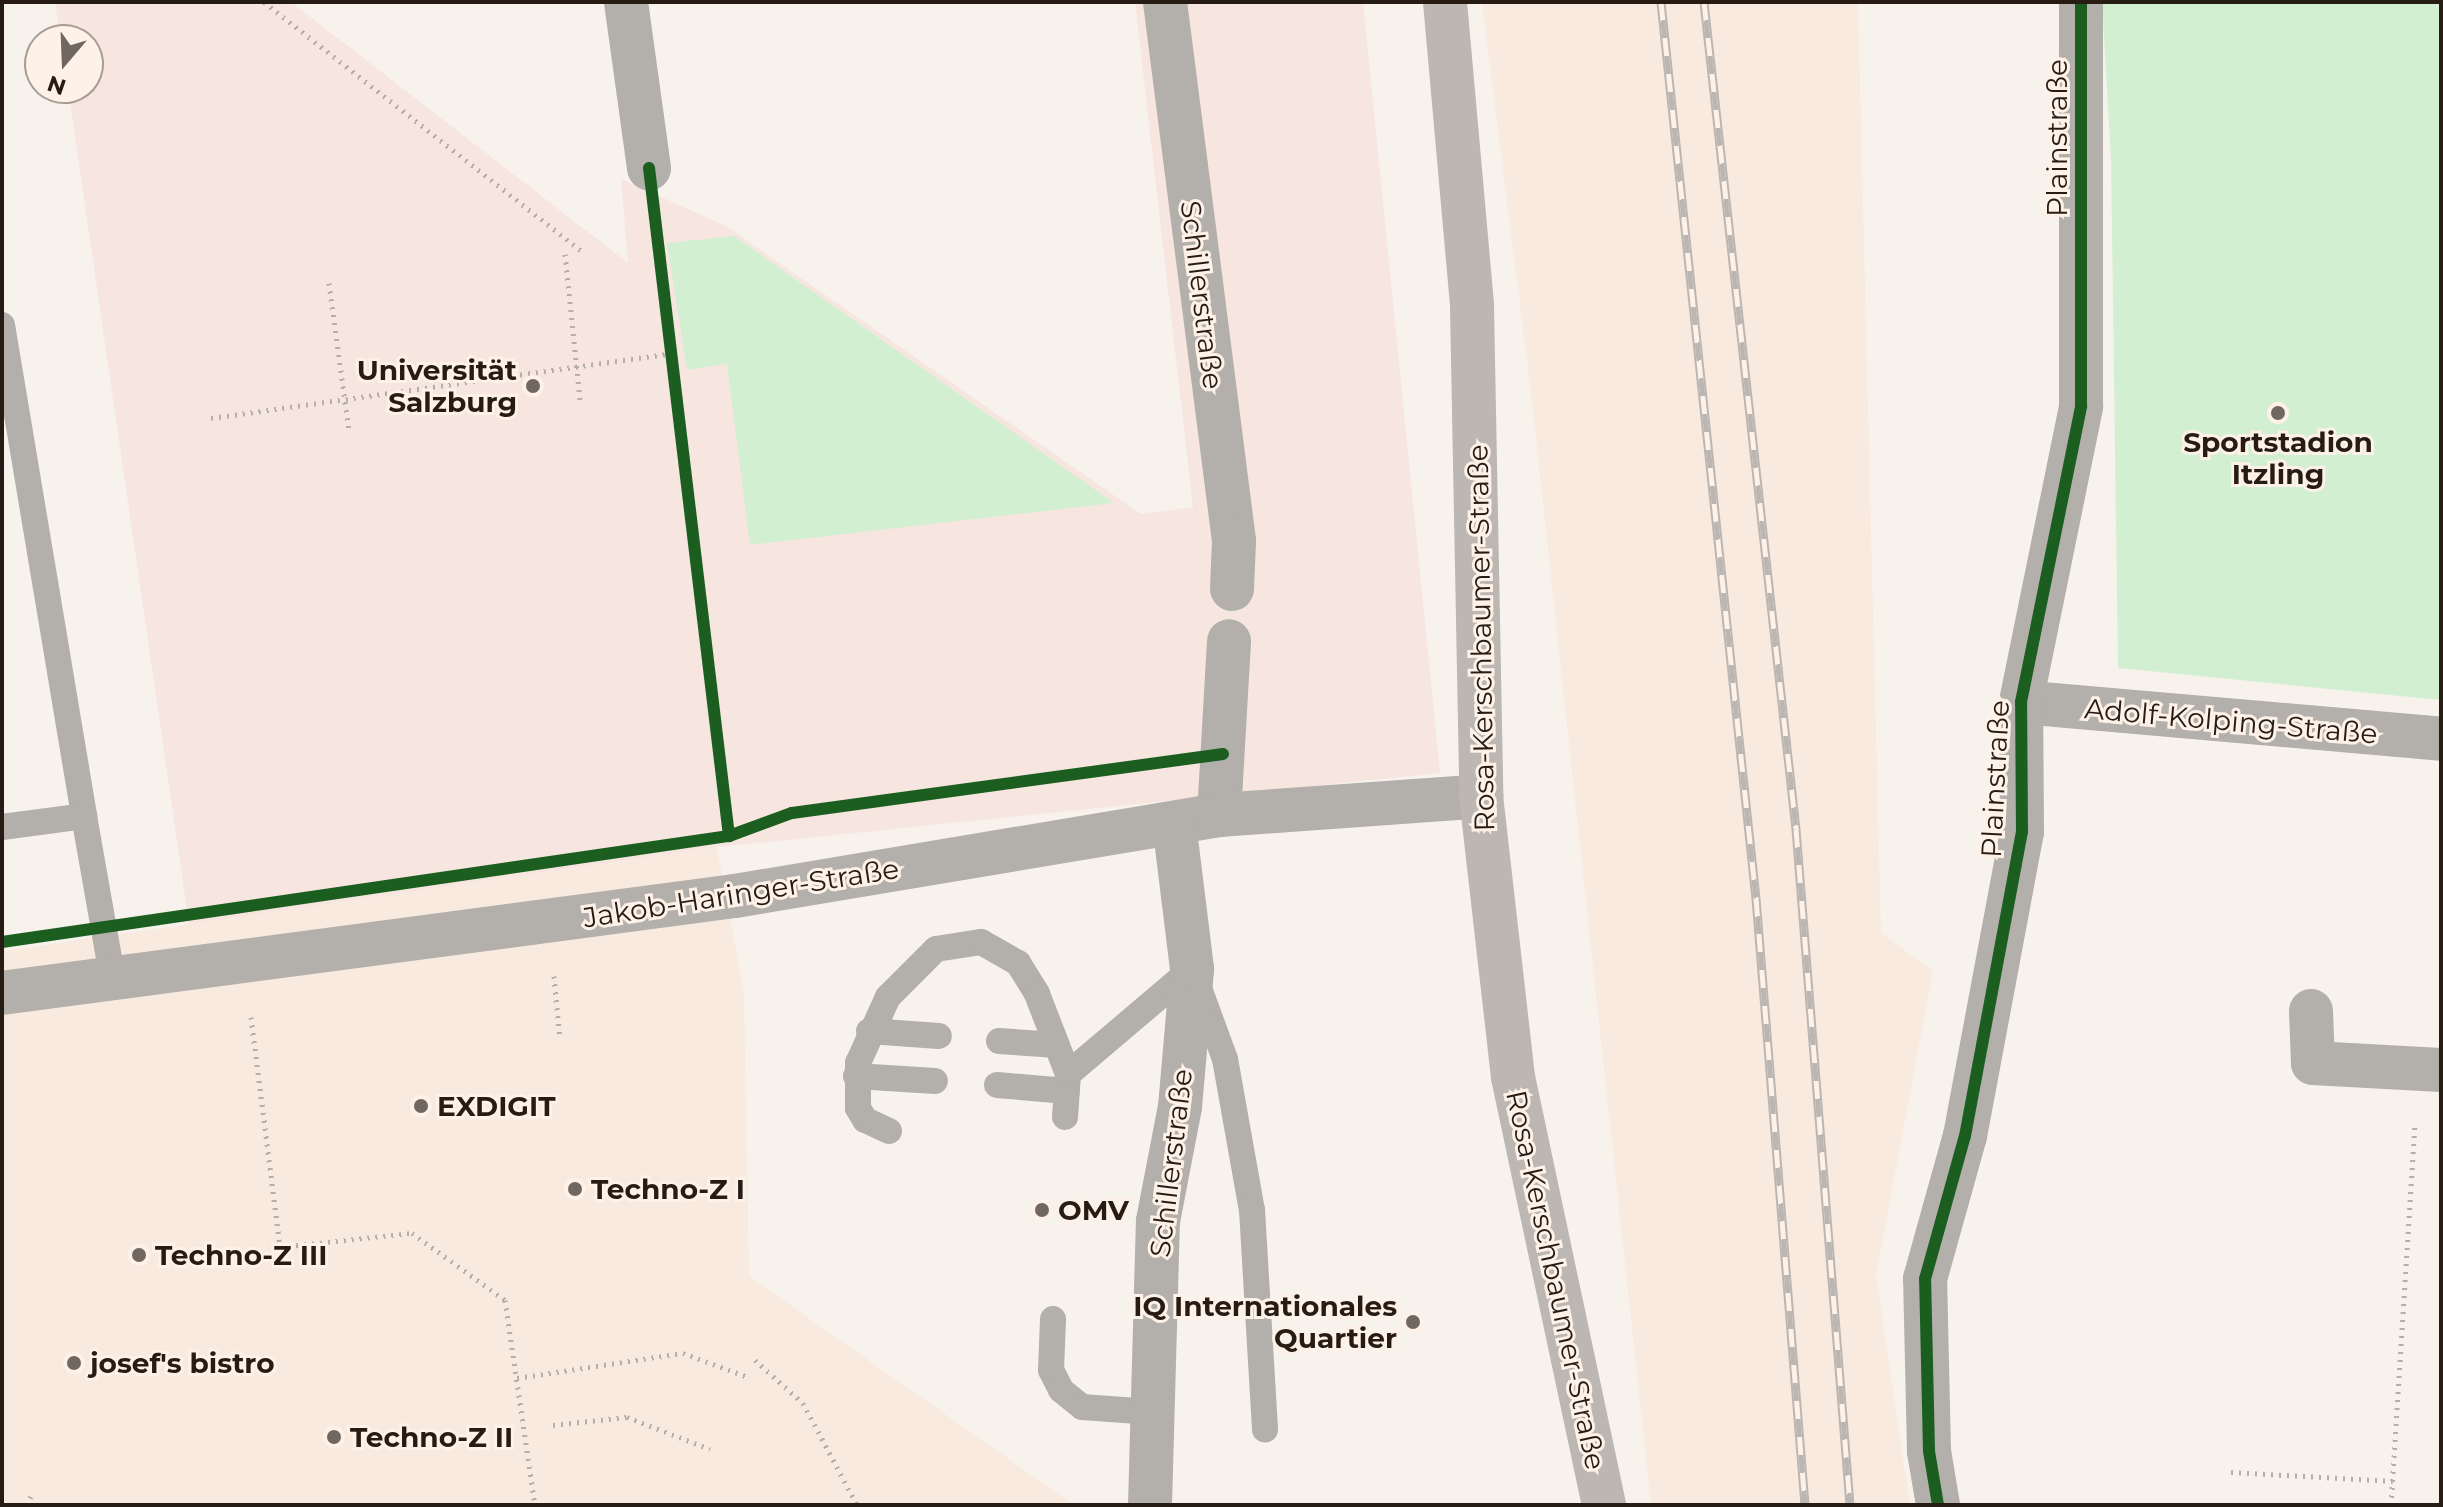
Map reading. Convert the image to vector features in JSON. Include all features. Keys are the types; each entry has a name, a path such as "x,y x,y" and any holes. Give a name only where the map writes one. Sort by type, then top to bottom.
{"main road":[{"name":"Rosa-Kerschbaumer-Straße","path":"1445,2 1472,307 1481,796 1513,1077 1604,1505"}],"street":[{"path":"626,2 649,168"},
{"name":"Schillerstraße","path":"1165,2 1234,541 1232,589"},
{"name":"Plainstraße","path":"1938,1505 1929,1451 1925,1279 1965,1136 2022,832 2021,702 2081,406 2081,2"},
{"path":"1219,815 1229,641"},
{"name":"Adolf-Kolping-Straße","path":"2021,702 2441,739"},
{"name":"Jakob-Haringer-Straße","path":"2,993 244,965 735,896 1219,815 1481,796"},
{"name":"Schillerstraße","path":"1150,1505 1158,1221 1180,1107 1192,969 1174,823"},
{"path":"2311,1011 2313,1063 2430,1069"}],"lane":[{"path":"2,325 113,981"},
{"path":"2,827 84,816"},
{"path":"889,1131 865,1120 858,1108 856,1076 869,1031 888,997 936,949 981,942 1018,963 1057,1045 1066,1094"},
{"path":"1066,1094 1192,969 1225,1059 1252,1210 1265,1430"},
{"path":"869,1031 939,1036"},
{"path":"999,1041 1057,1045"},
{"path":"856,1076 935,1081"},
{"path":"997,1085 1066,1094"},
{"path":"1053,1319 1051,1370 1061,1390 1082,1407 1152,1412"}],"path":[{"path":"264,2 583,252"},
{"path":"565,254 580,400"},
{"path":"329,283 349,431"},
{"path":"667,338 671,370"},
{"path":"211,418 576,364 669,354"},
{"path":"244,965 280,1247 412,1233 505,1300 535,1505"},
{"path":"2391,1505 2430,1069"},
{"path":"517,1378 683,1353 748,1377"},
{"path":"755,1360 803,1403 857,1505"},
{"path":"553,1425 627,1417 710,1449"},
{"path":"2231,1472 2393,1481"},
{"path":"26,1505 34,1491"}],"shaded area":[{"name":"Universität Salzburg","path":"55,2 291,2 628,263 621,179 726,226 1141,514 1193,507 1135,2 1363,2 1440,773 717,847 189,924 70,104 104,104 104,24 58,24"},
{"path":"1482,2 1858,2 1881,933 1933,971 1876,1276 1910,1505 1651,1505 1531,392"},
{"path":"717,847 744,993 749,1276 1074,1505 2,1505 2,951"}],"green space":[{"name":"Sportstadion Itzling","path":"2102,2 2441,2 2441,700 2118,668 2111,159"},
{"path":"734,236 1114,503 750,545 727,364 687,370 667,243"}],"railway":[{"path":"1661,2 1756,898 1805,1505"},
{"path":"1704,2 1796,829 1850,1505"}],"cycle path":[{"path":"1938,1505 1929,1451 1925,1279 1965,1136 2022,832 2021,702 2081,406 2081,2"},
{"path":"649,168 729,836"},
{"path":"2,942 729,836 792,813 1223,754"}],"place":[{"name":"Universität Salzburg","path":"533,386"},
{"name":"Sportstadion Itzling","path":"2278,413"},
{"name":"EXDIGIT","path":"421,1106"},
{"name":"Techno-Z I","path":"575,1189"},
{"name":"OMV","path":"1042,1210"},
{"name":"Techno-Z III","path":"139,1255"},
{"name":"IQ Internationales Quartier","path":"1413,1322"},
{"name":"josef's bistro","path":"74,1363"},
{"name":"Techno-Z II","path":"334,1437"}]}
